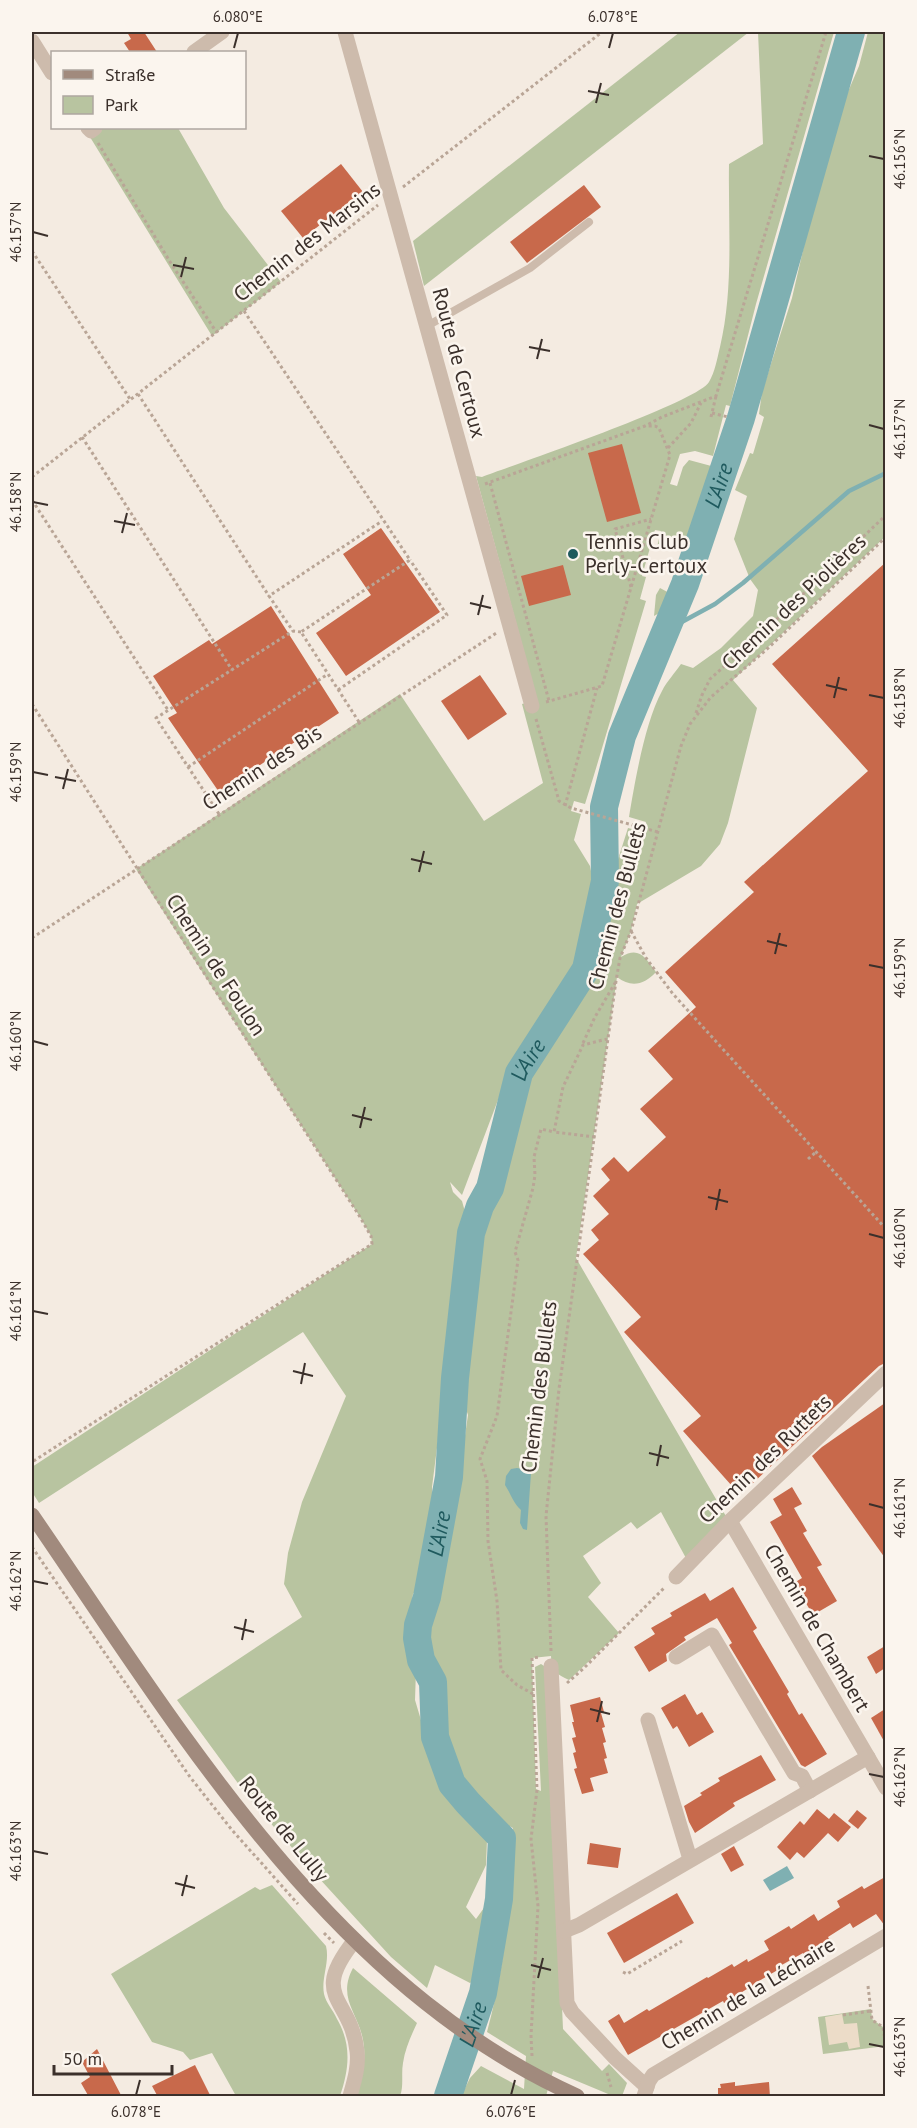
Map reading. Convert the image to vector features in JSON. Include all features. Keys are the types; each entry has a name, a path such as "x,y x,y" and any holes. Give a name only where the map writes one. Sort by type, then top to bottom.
{"main road":[{"name":"Route de Lully","path":"32,1515 182,1734 315,1900 382,1968 409,1991 465,2033 515,2065 577,2097"}],"street":[{"path":"195,51 222,32"},
{"name":"Route de Certoux","path":"345,32 392,194 532,706"},
{"path":"32,41 51,71"},
{"name":"Chemin des Ruttets","path":"676,1577 730,1521 885,1372"},
{"name":"Chemin de Chambert","path":"730,1521 885,1788"},
{"path":"676,1657 712,1635 795,1773 802,1776 810,1791"},
{"path":"551,1661 569,2008 645,2092"},
{"path":"648,1720 690,1859"},
{"path":"564,1931 579,1925 868,1757"},
{"name":"Chemin de la Léchaire","path":"645,2092 654,2075 885,1936"},
{"path":"350,2097 356,2074 357,2049 333,1986 336,1967 355,1940"}],"lane":[{"path":"427,326 530,268 589,222"}],"path":[{"name":"Chemin des Marsins","path":"32,477 602,32"},
{"path":"728,417 711,415 826,32"},
{"path":"91,129 172,265 217,333"},
{"path":"32,251 130,399"},
{"path":"244,311 382,521 447,615 338,690"},
{"path":"138,393 293,632"},
{"path":"471,488 645,426 716,396"},
{"path":"667,448 691,423 702,402"},
{"path":"645,426 659,428 670,455 602,686 532,706 559,801 571,808 658,832"},
{"path":"82,437 232,670"},
{"path":"490,482 549,701"},
{"path":"32,500 168,710"},
{"path":"696,714 710,679 777,619 885,515"},
{"path":"631,589 615,529 651,519"},
{"path":"268,596 382,521"},
{"name":"Chemin des Piolières","path":"723,687 766,650 885,537"},
{"path":"219,814 156,718 293,632 300,632 410,560"},
{"name":"Chemin des Bis","path":"32,938 358,722 510,626"},
{"path":"300,632 358,722"},
{"path":"188,767 328,674"},
{"name":"Chemin des Bullets","path":"551,1661 546,1516 548,1490 562,1365 620,958 631,931 681,746 696,714 723,687"},
{"path":"565,806 597,688"},
{"name":"Chemin de Foulon","path":"32,704 360,1217 372,1244 32,1462"},
{"path":"631,931 645,958 673,994 885,1229"},
{"path":"554,1132 563,1087 595,1017 616,981"},
{"path":"583,1045 607,1039"},
{"path":"533,1694 517,1685 501,1670 497,1601 488,1540 487,1481 480,1459 497,1416 517,1263 515,1252 533,1188 536,1145 541,1129 595,1137"},
{"path":"808,1159 817,1151"},
{"path":"552,1696 584,1668 676,1577"},
{"path":"531,2036 538,1906 531,1839 537,1790 532,1658 551,1661"},
{"path":"623,1972 627,1974 682,1941"},
{"path":"868,1986 872,2020 883,2027 885,2046"},
{"path":"843,2015 871,2012"},
{"path":"607,2073 611,2087"}],"green space":[{"path":"680,32 749,32 424,286 413,241"},
{"path":"758,32 834,32 756,304 730,406 726,405 713,456 695,451 680,454 670,484 677,486 683,467 689,460 715,467 703,506 689,533 680,543 670,548 657,547 661,531 655,530 642,576 646,577 640,599 646,601 594,775 585,804 574,801 571,811 581,814 574,840 590,866 594,886 576,968 538,1030 515,1055 462,1195 450,1182 453,1192 462,1201 467,1219 461,1227 459,1275 432,1487 434,1528 421,1585 413,1594 406,1636 411,1661 416,1670 415,1700 434,1764 455,1802 463,1805 487,1840 486,1865 466,1907 476,1919 486,1905 492,1912 477,1979 470,1983 435,1965 427,1988 391,1957 307,1865 248,1797 177,1700 302,1617 284,1584 288,1553 302,1502 346,1396 303,1332 39,1503 32,1492 32,1467 372,1244 371,1236 360,1217 136,869 400,694 484,821 543,783 522,704 537,700 476,476 482,477 640,418 697,392 709,382 720,347 727,302 729,164 763,144"},
{"path":"868,32 885,32 885,537 733,680 757,708 728,823 720,844 701,866 637,904 631,931 621,957 637,953 645,958 656,972 647,980 637,984 627,983 617,977 576,1258 727,1518 687,1560 661,1512 637,1529 631,1522 583,1556 601,1583 588,1597 619,1633 569,1680 556,1671 552,1665 551,1656 532,1658 536,1789 541,1791 535,1667 541,1664 547,1668 563,2029 602,2071 609,2064 627,2083 622,2096 613,2096 553,2071 546,2096 461,2096 470,2078 481,2066 524,2089 526,2056 487,2032 499,1982 506,1931 513,1828 490,1815 467,1792 454,1772 441,1729 439,1681 426,1629 458,1484 468,1415 466,1375 476,1276 486,1222 500,1191 502,1164 524,1075 580,995 598,955 613,875 628,828 643,832 646,822 629,817 641,752 656,704 664,687 681,664 693,668 721,648 753,616 758,590 750,579 734,539 747,496 735,490 750,453 753,454 764,417 759,414 762,392 792,298 825,155 838,125 838,115 859,66"},
{"path":"102,129 179,129 224,208 281,282 212,336 90,137"},
{"path":"660,588 673,595 666,608 654,616 656,595"},
{"path":"272,1885 326,1946 324,1994 342,2029 348,2057 340,2096 236,2096 212,2053 190,2060 183,2052 152,2042 111,1974 255,1887 260,1890"},
{"path":"353,1968 417,2023 404,2058 400,2096 357,2096 364,2054 363,2040 348,1997 347,1988"},
{"path":"871,2009 872,2019 883,2027 885,2046 823,2054 818,2017"}],"shaded area":[{"path":"842,2014 844,2024 857,2023 860,2047 849,2049 847,2042 829,2045 825,2017"}],"water":[{"path":"511,1469 528,1470 531,1473 527,1530 523,1529 520,1523 521,1510 505,1485 506,1476"},
{"path":"787,1866 794,1878 770,1891 763,1880"}],"building":[{"path":"127,32 144,32 156,51 129,51 124,43 131,39"},
{"path":"341,164 363,192 303,238 281,211"},
{"path":"584,185 601,207 527,263 510,242"},
{"path":"622,444 641,513 607,522 588,453"},
{"path":"381,528 440,612 346,676 316,633 371,595 343,554"},
{"path":"885,563 885,1363 879,1366 740,1495 683,1431 701,1416 624,1332 641,1317 583,1254 599,1240 591,1230 609,1214 593,1196 610,1180 601,1169 614,1157 628,1172 666,1137 640,1109 673,1079 648,1051 696,1007 665,972 754,892 744,882 868,771 772,664"},
{"path":"563,565 571,595 529,606 521,576"},
{"path":"271,606 339,713 219,792 168,718 177,713 153,676 209,640 212,644"},
{"path":"480,675 507,714 468,740 441,701"},
{"path":"885,1403 885,1558 812,1456"},
{"path":"792,1487 802,1504 794,1508 807,1531 803,1533 822,1565 817,1567 837,1601 813,1615 794,1583 802,1578 770,1522 782,1515 773,1499"},
{"path":"733,1587 757,1628 753,1631 789,1692 787,1694 799,1715 802,1713 827,1754 805,1767 801,1765 729,1645 732,1643 717,1618 684,1637 686,1640 666,1654 667,1661 649,1672 634,1647 655,1634 651,1628 672,1616 670,1613 705,1593 710,1601"},
{"path":"885,1646 885,1668 876,1674 867,1657"},
{"path":"685,1694 697,1715 702,1712 714,1732 689,1747 677,1726 673,1729 661,1708"},
{"path":"600,1697 605,1727 602,1728 606,1742 603,1743 607,1758 604,1759 608,1773 590,1778 594,1791 582,1794 574,1769 577,1768 573,1753 576,1752 572,1738 576,1737 570,1705"},
{"path":"885,1709 885,1743 871,1718"},
{"path":"761,1755 776,1780 733,1803 735,1806 695,1833 684,1806 720,1781 718,1778"},
{"path":"817,1809 829,1819 834,1813 851,1827 838,1842 828,1833 804,1858 797,1852 790,1860 777,1847 800,1821 804,1825"},
{"path":"857,1810 867,1818 858,1829 848,1821"},
{"path":"590,1843 621,1848 618,1868 587,1864"},
{"path":"734,1846 744,1865 731,1872 721,1854"},
{"path":"885,1877 885,1926 876,1914 853,1928 850,1923 828,1937 830,1941 805,1956 803,1953 780,1966 781,1968 759,1981 761,1984 749,1991 747,1989 724,2003 723,2001 628,2055 608,2021 619,2014 624,2023 732,1964 734,1967 747,1959 748,1962 769,1950 764,1941 789,1926 791,1929 814,1914 818,1921 840,1907 837,1901 862,1886 864,1889"},
{"path":"677,1893 694,1923 624,1963 607,1933"},
{"path":"97,2049 122,2097 89,2097 81,2083 90,2077 82,2062"},
{"path":"195,2065 211,2097 158,2097 152,2086"},
{"path":"735,2082 735,2086 769,2082 770,2097 718,2097 720,2084"}],"waterway":[{"name":"L'Aire","path":"448,2096 483,1993 499,1899 502,1838 452,1784 435,1737 433,1682 421,1660 417,1638 418,1625 427,1597 449,1477 455,1378 471,1233 480,1206 490,1188 519,1073 586,969 605,881 604,807 622,736 685,584 741,418 851,32"},
{"path":"667,630 715,604 743,583 849,491 886,473"}],"place":[{"name":"Tennis Club Perly-Certoux","path":"573,554"}]}
